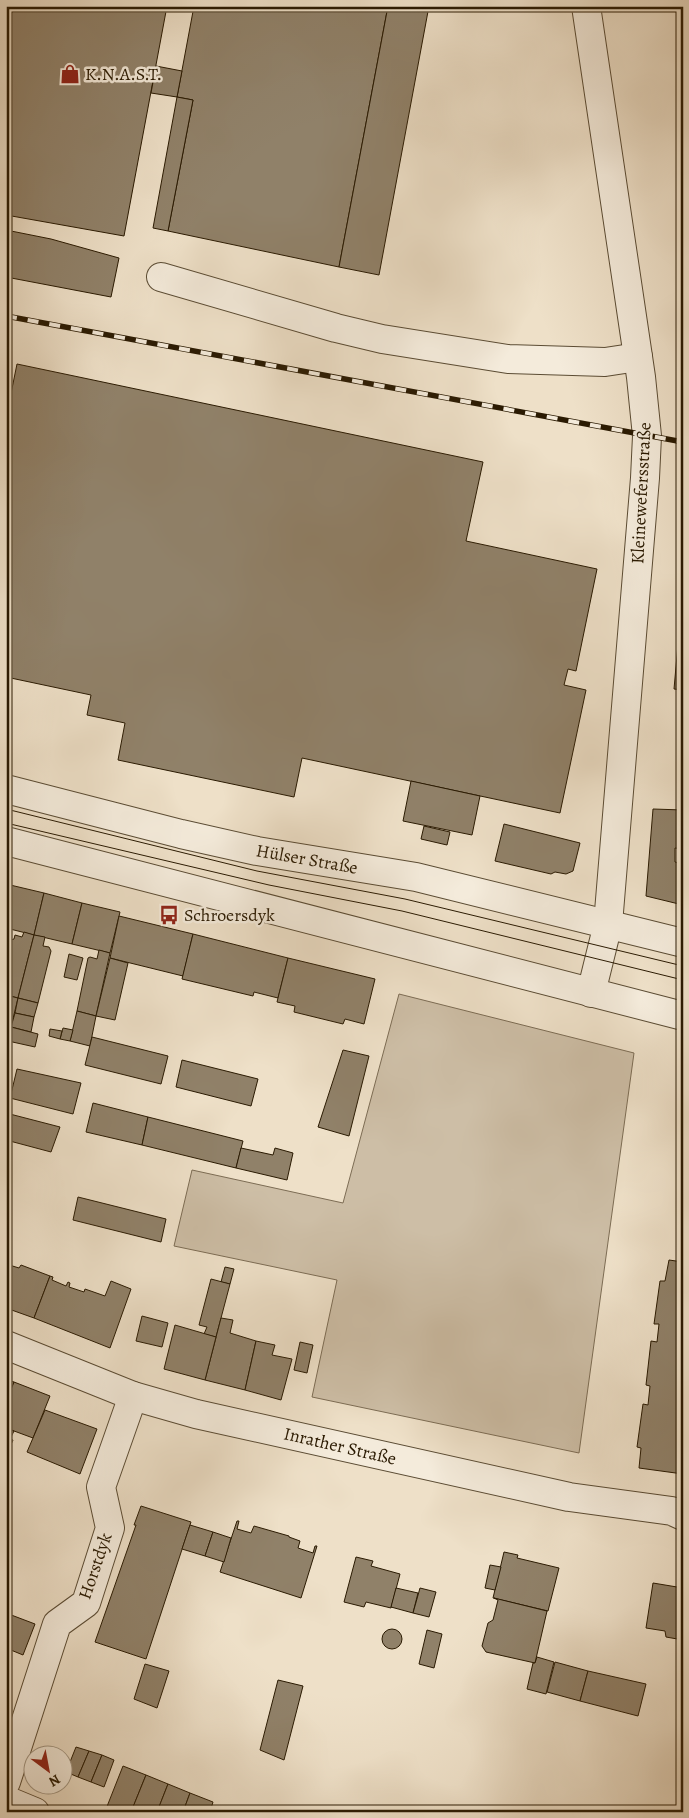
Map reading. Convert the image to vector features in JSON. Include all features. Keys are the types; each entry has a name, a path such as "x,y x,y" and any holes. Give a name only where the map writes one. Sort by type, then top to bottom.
{"street":[{"name":"Kleinewefersstraße","path":"586,6 638,357 647,436 608,924"},
{"path":"161,277 336,328 382,339 508,359 605,362 638,357"},
{"name":"Hülser Straße","path":"6,789 190,836 257,851 416,877 683,943"},
{"path":"6,841 683,1016"},
{"path":"591,993 608,924"},
{"name":"Inrather Straße","path":"6,1345 133,1396 196,1414 569,1497 672,1511 683,1516"},
{"name":"Horstdyk","path":"6,1782 57,1624 86,1603 110,1528 101,1487 133,1396"},
{"path":"6,1800 36,1812"}],"shaded area":[{"path":"399,994 634,1053 579,1453 312,1397 337,1280 174,1246 192,1170 343,1203"}],"building":[{"path":"6,6 167,6 124,236 6,215"},
{"path":"194,6 388,6 339,267 168,231 193,100 177,97"},
{"path":"388,6 429,6 379,275 339,267"},
{"path":"156,66 182,71 177,97 151,93"},
{"path":"177,97 193,100 168,231 153,228"},
{"path":"6,230 51,239 119,258 111,297 6,277"},
{"path":"17,364 483,462 466,541 597,569 576,671 568,669 564,685 586,690 560,813 302,758 294,797 118,760 125,723 87,715 91,695 6,677 6,418"},
{"path":"683,599 683,690 674,689"},
{"path":"411,781 480,796 472,835 403,821"},
{"path":"653,809 683,810 683,849 675,848 675,862 683,864 683,905 646,896"},
{"path":"504,824 580,843 573,871 566,874 555,872 551,874 495,861"},
{"path":"424,826 450,832 447,845 421,839"},
{"path":"6,884 44,893 34,935 6,928"},
{"path":"44,893 82,903 72,944 34,935"},
{"path":"82,903 120,912 110,953 72,944"},
{"path":"119,916 193,934 183,976 110,958"},
{"path":"24,932 34,935 18,998 6,995 6,961 11,940 14,939 15,935 22,937"},
{"path":"193,934 288,958 278,998 254,992 253,996 182,979"},
{"path":"34,935 45,937 43,946 49,947 51,951 38,1003 18,998"},
{"path":"99,950 110,953 96,1016 77,1011 88,958 97,959"},
{"path":"69,954 83,958 77,980 64,977"},
{"path":"110,958 128,963 115,1020 96,1016"},
{"path":"288,958 375,979 364,1024 345,1019 343,1024 294,1012 295,1006 277,1002"},
{"path":"6,995 18,998 11,1027 6,1026"},
{"path":"18,998 38,1003 34,1017 15,1013"},
{"path":"77,1011 96,1016 90,1046 70,1041"},
{"path":"15,1013 34,1017 31,1032 11,1027"},
{"path":"11,1027 38,1034 35,1047 8,1041"},
{"path":"63,1028 73,1030 70,1041 60,1039"},
{"path":"50,1029 62,1031 60,1039 49,1036"},
{"path":"92,1037 168,1056 161,1084 85,1065"},
{"path":"343,1050 369,1056 349,1136 318,1127"},
{"path":"182,1060 258,1079 251,1106 176,1087"},
{"path":"17,1069 81,1083 73,1114 10,1098"},
{"path":"93,1103 148,1117 142,1145 86,1132"},
{"path":"6,1113 60,1127 51,1152 6,1140"},
{"path":"148,1117 243,1141 236,1168 142,1145"},
{"path":"241,1148 273,1155 275,1148 293,1153 287,1180 236,1168"},
{"path":"78,1197 166,1219 161,1242 73,1220"},
{"path":"669,1260 683,1262 683,1474 639,1468 641,1448 637,1447 643,1404 648,1405 650,1386 646,1385 651,1341 657,1342 659,1324 654,1324 660,1281 665,1281"},
{"path":"6,1264 19,1268 21,1265 50,1276 34,1318 6,1308"},
{"path":"225,1267 234,1269 230,1284 221,1282"},
{"path":"50,1276 53,1277 52,1280 66,1286 68,1282 70,1283 69,1287 84,1292 85,1289 105,1296 111,1281 131,1289 110,1348 34,1318"},
{"path":"211,1279 230,1284 216,1337 204,1334 207,1327 199,1325"},
{"path":"142,1316 168,1323 162,1347 136,1341"},
{"path":"221,1318 233,1320 230,1333 256,1341 245,1390 205,1380"},
{"path":"175,1325 216,1337 205,1380 164,1369"},
{"path":"256,1341 275,1345 272,1355 292,1359 281,1400 245,1390"},
{"path":"300,1342 313,1345 307,1373 294,1370"},
{"path":"6,1379 14,1382 6,1402"},
{"path":"14,1382 50,1396 33,1438 6,1428 6,1402"},
{"path":"45,1410 97,1429 80,1474 27,1452"},
{"path":"6,1428 14,1431 10,1439 13,1440 6,1456"},
{"path":"141,1506 191,1522 146,1659 95,1642"},
{"path":"237,1521 239,1521 237,1529 251,1533 254,1526 289,1536 300,1541 298,1548 313,1553 315,1546 317,1546 301,1598 220,1572"},
{"path":"190,1525 213,1532 205,1556 182,1549"},
{"path":"213,1532 231,1538 224,1562 205,1556"},
{"path":"504,1552 518,1555 517,1558 559,1568 548,1611 493,1598"},
{"path":"356,1557 373,1561 371,1566 400,1574 391,1608 366,1602 364,1607 344,1602"},
{"path":"490,1565 501,1567 495,1590 485,1588"},
{"path":"653,1583 683,1588 683,1640 666,1637 665,1631 646,1628"},
{"path":"396,1588 418,1593 413,1613 391,1607"},
{"path":"420,1588 436,1592 429,1617 413,1613"},
{"path":"494,1598 547,1611 535,1663 486,1652 482,1646 488,1623 493,1620 498,1600"},
{"path":"6,1613 35,1624 23,1655 6,1648"},
{"path":"392,1629 399,1632 402,1639 399,1646 392,1649 385,1646 382,1639 385,1632"},
{"path":"427,1630 442,1634 434,1668 419,1664"},
{"path":"537,1657 554,1662 546,1694 527,1689 533,1663 535,1663"},
{"path":"555,1662 588,1671 580,1701 547,1692"},
{"path":"145,1664 169,1671 157,1708 134,1699"},
{"path":"588,1671 646,1684 638,1716 580,1701"},
{"path":"278,1680 303,1686 284,1760 260,1750"},
{"path":"76,1747 89,1751 78,1777 72,1774 72,1757"},
{"path":"89,1751 102,1755 91,1782 78,1777"},
{"path":"102,1755 114,1760 104,1787 91,1782"},
{"path":"123,1766 146,1775 131,1812 113,1812 106,1809"},
{"path":"146,1775 168,1784 157,1812 131,1812"},
{"path":"168,1784 190,1793 183,1812 157,1812"},
{"path":"190,1793 213,1802 210,1812 183,1812"}],"tram line":[{"path":"6,809 257,871 405,899 683,966"},
{"path":"6,823 269,885 402,911 683,980"}],"railway":[{"path":"6,316 683,442"}],"place":[{"name":"K.N.A.S.T.","path":"70,74"},
{"name":"Schroersdyk","path":"169,915"}]}
